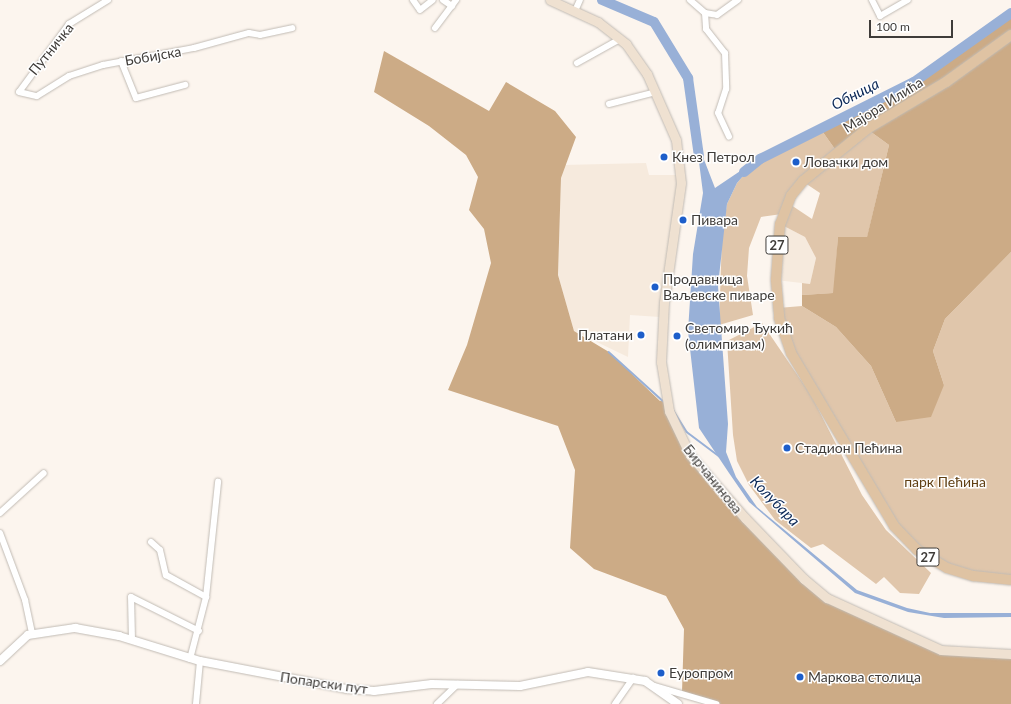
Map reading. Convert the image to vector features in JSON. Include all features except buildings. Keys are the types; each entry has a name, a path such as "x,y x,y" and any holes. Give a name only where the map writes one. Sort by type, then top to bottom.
{"main road":[{"name":"Бирчанинова","path":"550,0 575,11 620,39 644,68 656,92 676,140 682,167 661,341 666,400 684,445 735,508 804,579 827,598 941,650 1011,654"},
{"name":"Мајора Илића","path":"1011,35 946,82 867,129 802,181 791,196 780,224 776,280 779,318 791,353 894,526 917,550 947,568 974,576 1011,580"}],"street":[{"name":"Путничка","path":"19,92 69,24 108,0"},
{"path":"413,0 420,10 434,0"},
{"path":"443,0 452,6"},
{"path":"435,28 456,0"},
{"path":"575,11 580,0"},
{"path":"690,0 705,14 718,15 738,0"},
{"path":"872,0 880,16 908,0"},
{"path":"705,14 706,29 725,53 726,89 718,113 728,137"},
{"name":"Бобијска","path":"19,92 37,96 69,76 121,61 194,48 249,33 260,35 292,28"},
{"path":"577,63 620,39"},
{"path":"121,61 136,98 185,85"},
{"path":"609,104 656,92"},
{"path":"0,513 44,473"},
{"path":"190,659 199,631 206,597 218,482"},
{"path":"0,533 25,600 32,633 0,661"},
{"path":"151,542 160,550 166,575 206,597"},
{"path":"132,640 131,597 199,631"},
{"name":"Попарски пут","path":"32,633 75,628 132,640 190,659 358,690 458,684 524,685 576,673 632,678 654,686 677,703"},
{"path":"196,704 200,661"},
{"path":"615,704 632,678"},
{"path":"437,704 458,684"},
{"path":"654,686 716,704"}],"shaded area":[{"path":"1011,13 1011,252 945,319 933,351 944,385 931,417 896,422 871,366 836,327 802,306 802,295 833,293 838,237 867,237 889,145 867,129 837,152 820,128 914,82"},
{"path":"384,51 489,111 506,82 555,111 576,137 561,178 558,275 574,331 609,352 660,401 666,400 684,445 815,588 924,644 1011,654 1011,704 705,704 705,700 682,692 684,629 666,596 594,569 570,548 575,470 558,426 448,390 467,345 491,263 484,229 469,210 478,177 466,155 429,126 374,92"},
{"path":"646,163 649,175 679,175 660,317 630,315 628,357 574,331 558,275 561,178 563,165"},
{"path":"780,224 805,237 816,258 810,284 776,280"}],"green space":[{"path":"820,128 837,152 867,129 889,145 867,238 838,237 834,293 802,295 802,283 810,284 816,258 805,237 780,224 782,214 761,217 749,248 747,276 753,315 719,325 722,236 727,204 737,183 758,159","holes":["802,181 820,193 812,219 788,203"]},
{"name":"парк Пећина","path":"1011,252 1011,580 947,568 893,525 785,341 778,308 802,306 836,327 871,366 896,422 944,385 933,351 945,319"},
{"name":"Стадион Пећина","path":"762,323 811,395 862,495 886,530 931,573 919,594 900,593 884,577 876,584 823,544 811,548 775,520 749,485 737,461 733,435 727,341"}],"water":[{"path":"696,139 715,188 758,159 737,183 727,204 718,286 728,424 726,452 736,477 757,507 857,590 907,608 930,613 1011,613 1011,617 944,618 908,612 855,593 749,502 699,428 688,331 693,254 703,193"}],"waterway":[{"path":"602,0 654,22 688,78 699,156"},
{"name":"Обница","path":"744,172 760,159 914,82 1011,13"},
{"path":"609,352 663,401"},
{"path":"672,408 687,432 719,456"}],"place":[{"name":"Кнез Петрол","path":"664,157"},
{"name":"Ловачки дом","path":"796,162"},
{"name":"Пивара","path":"683,220"},
{"name":"Продавница Ваљевске пиваре","path":"655,287"},
{"name":"Платани","path":"641,335"},
{"name":"Светомир Ђукић (олимпизам)","path":"677,336"},
{"name":"Стадион Пећина","path":"787,448"},
{"name":"Еуропром","path":"661,673"},
{"name":"Маркова столица","path":"800,677"}],"water label":[{"name":"Колубара","path":"775,501"}]}
